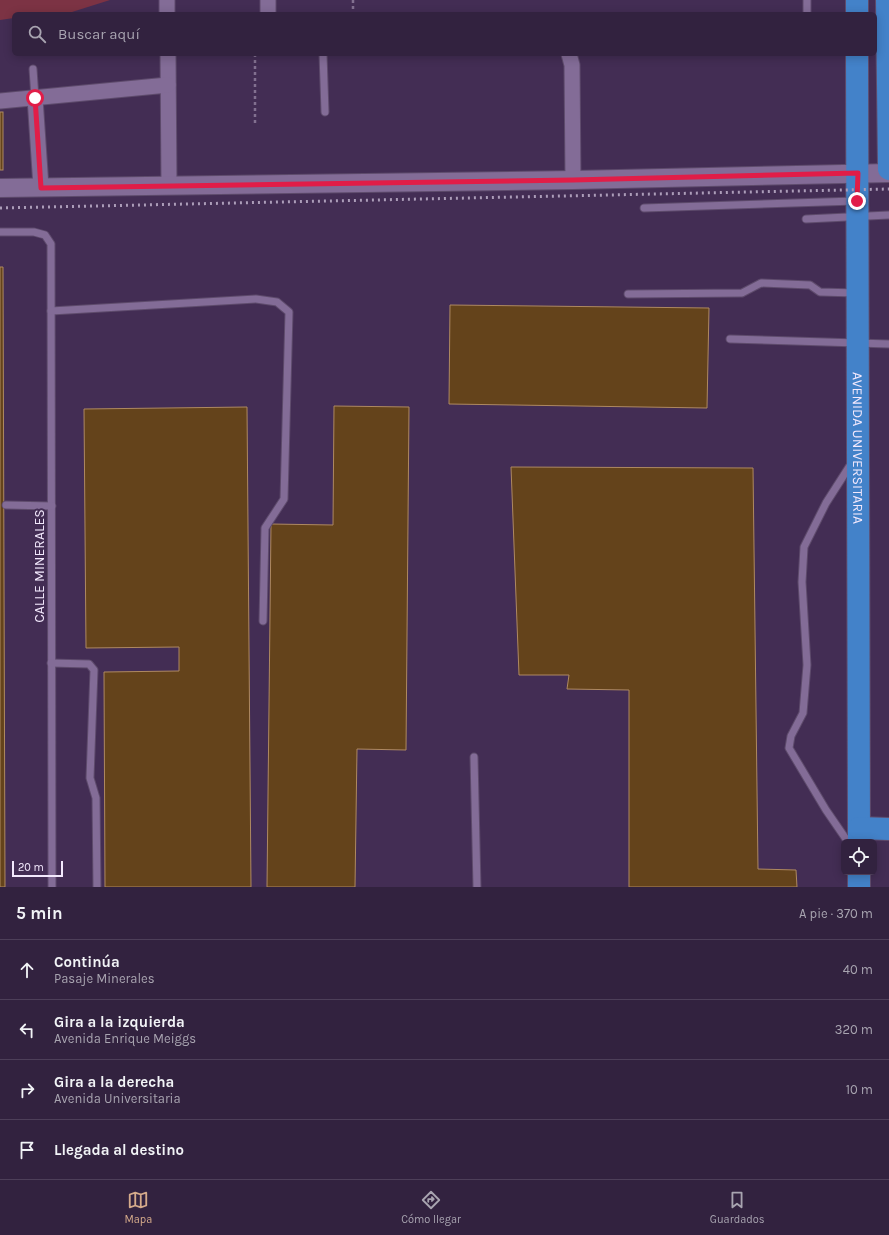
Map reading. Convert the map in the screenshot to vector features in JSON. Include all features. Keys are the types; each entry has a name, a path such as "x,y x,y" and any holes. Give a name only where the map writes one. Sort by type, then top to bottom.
{"main road":[{"path":"857,0 857,12"},
{"path":"888,0 889,169"},
{"name":"AVENIDA UNIVERSITARIA","path":"856,837 858,453 857,56"},
{"path":"856,837 889,828"},
{"path":"859,875 859,887"}],"street":[{"path":"167,0 167,12"},
{"path":"268,0 268,12"},
{"path":"168,56 169,185"},
{"path":"570,56 572,65 573,180"},
{"path":"0,102 168,85"},
{"path":"35,98 41,188"},
{"path":"0,188 573,180 889,173"}],"lane":[{"path":"807,0 807,12"},
{"path":"324,56 325,112"},
{"path":"33,69 35,98"},
{"path":"644,208 858,209 889,215"},
{"path":"806,218 858,209"},
{"name":"CALLE MINERALES","path":"0,232 34,232 45,235 51,244 52,887"},
{"path":"628,294 742,293 761,283 810,285 820,292 858,293"},
{"path":"51,311 256,299 277,302 289,312 284,499 265,528 263,621"},
{"path":"730,339 889,344"},
{"path":"856,837 826,810 789,748 791,736 803,713 807,665 802,582 804,547 826,503 858,453"},
{"path":"6,505 52,506"},
{"path":"51,662 89,664 94,670 90,778 96,798 97,887"},
{"path":"474,757 477,887"}],"path":[{"path":"353,0 353,12"},
{"path":"255,56 256,123"}],"shaded area":[{"path":"0,0 110,0 72,12 12,12 12,18 0,20"}],"building":[{"path":"0,112 3,112 3,170 0,170"},
{"path":"0,267 3,267 5,887 0,887"},
{"path":"450,305 709,308 707,408 449,404"},
{"path":"334,406 409,407 406,750 357,749 355,887 267,887 271,524 333,525"},
{"path":"247,407 251,887 105,887 104,672 179,671 179,647 86,648 84,409"},
{"path":"511,467 753,468 758,869 796,870 797,887 629,887 629,690 567,689 569,675 519,675"}],"railway":[{"path":"0,208 889,189"}],"route":[{"path":"35,98 41,188 573,180 858,173 857,201"}]}
